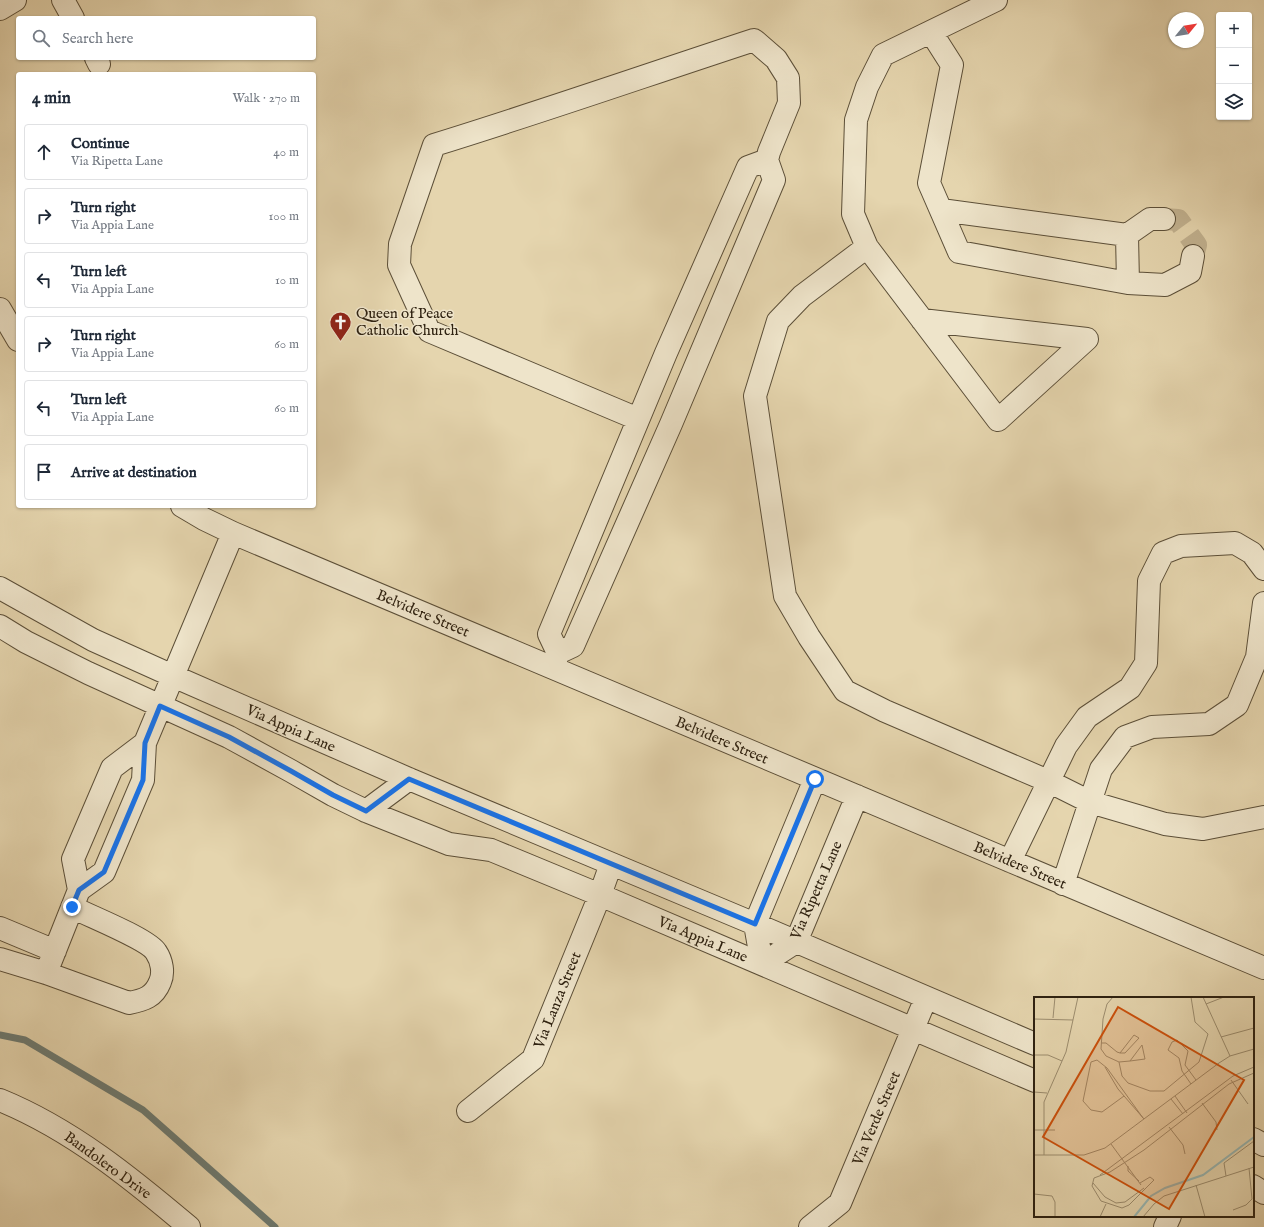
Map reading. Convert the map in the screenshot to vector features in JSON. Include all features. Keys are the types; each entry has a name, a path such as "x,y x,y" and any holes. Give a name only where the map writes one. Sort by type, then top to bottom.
{"street":[{"path":"0,9 15,0"},
{"path":"63,0 72,16"},
{"path":"922,320 1087,339 998,420 922,320 867,247 853,214 856,120 867,87 883,55 996,0"},
{"path":"931,32 952,65 929,183 958,252 1128,283 1165,285 1190,272 1193,256"},
{"path":"638,419 429,331 400,265 400,244 434,145 499,125 606,88 754,40 776,59 788,78 789,103 767,160 774,180 696,365 573,646 555,661 549,634 638,419 748,167 767,160"},
{"path":"941,210 1127,236 1150,219 1164,220"},
{"path":"1127,236 1128,283"},
{"path":"867,247 802,296 778,322 755,396 785,596 808,637 845,691 885,711 1048,781 1090,802 1165,824 1203,829 1264,817"},
{"path":"708,256 738,265"},
{"path":"0,309 16,337"},
{"path":"666,353 696,365"},
{"name":"Belvidere Street","path":"185,508 233,533 555,661 815,779 1264,968"},
{"path":"46,973 76,899 104,872 143,780 145,743 233,533"},
{"path":"1010,861 1066,746 1087,718 1130,688 1146,663 1149,581 1163,553 1181,546 1235,544 1252,553 1264,569"},
{"name":"Via Appia Lane","path":"0,588 92,640 173,676 409,779 755,924 1034,1044"},
{"path":"1063,884 1100,769 1125,737 1152,727 1209,724 1237,704 1257,657 1264,603"},
{"name":"Via Appia Lane","path":"0,626 26,642 88,673 229,737 333,795 366,811 449,844 491,850 1034,1081"},
{"path":"76,899 73,859 112,768 145,743"},
{"path":"366,811 409,779"},
{"path":"762,964 755,924 815,779"},
{"name":"Via Ripetta Lane","path":"762,964 796,942 857,796"},
{"name":"Via Lanza Street","path":"468,1111 533,1059 600,895 610,864"},
{"path":"0,959 46,973 129,1003 143,1001 154,993 161,980 162,966 156,952 144,942 76,899"},
{"path":"0,928 54,951"},
{"name":"Via Verde Street","path":"810,1227 840,1203 926,998"},
{"name":"Bandolero Drive","path":"0,1100 15,1106 78,1140 143,1188 189,1227"},
{"path":"1254,1140 1264,1145"},
{"path":"1254,1187 1264,1193"},
{"path":"1166,1227 1170,1217"}],"waterway":[{"path":"0,1035 25,1040 143,1110 275,1227"}],"tunnel":[{"path":"1164,219 1178,220 1196,245 1193,256"}],"place":[{"name":"Queen of Peace Catholic Church","path":"340,342"}],"route":[{"path":"72,907 79,890 104,872 143,780 145,743 160,706 229,737 333,795 366,811 409,779 755,924 815,779"}]}
